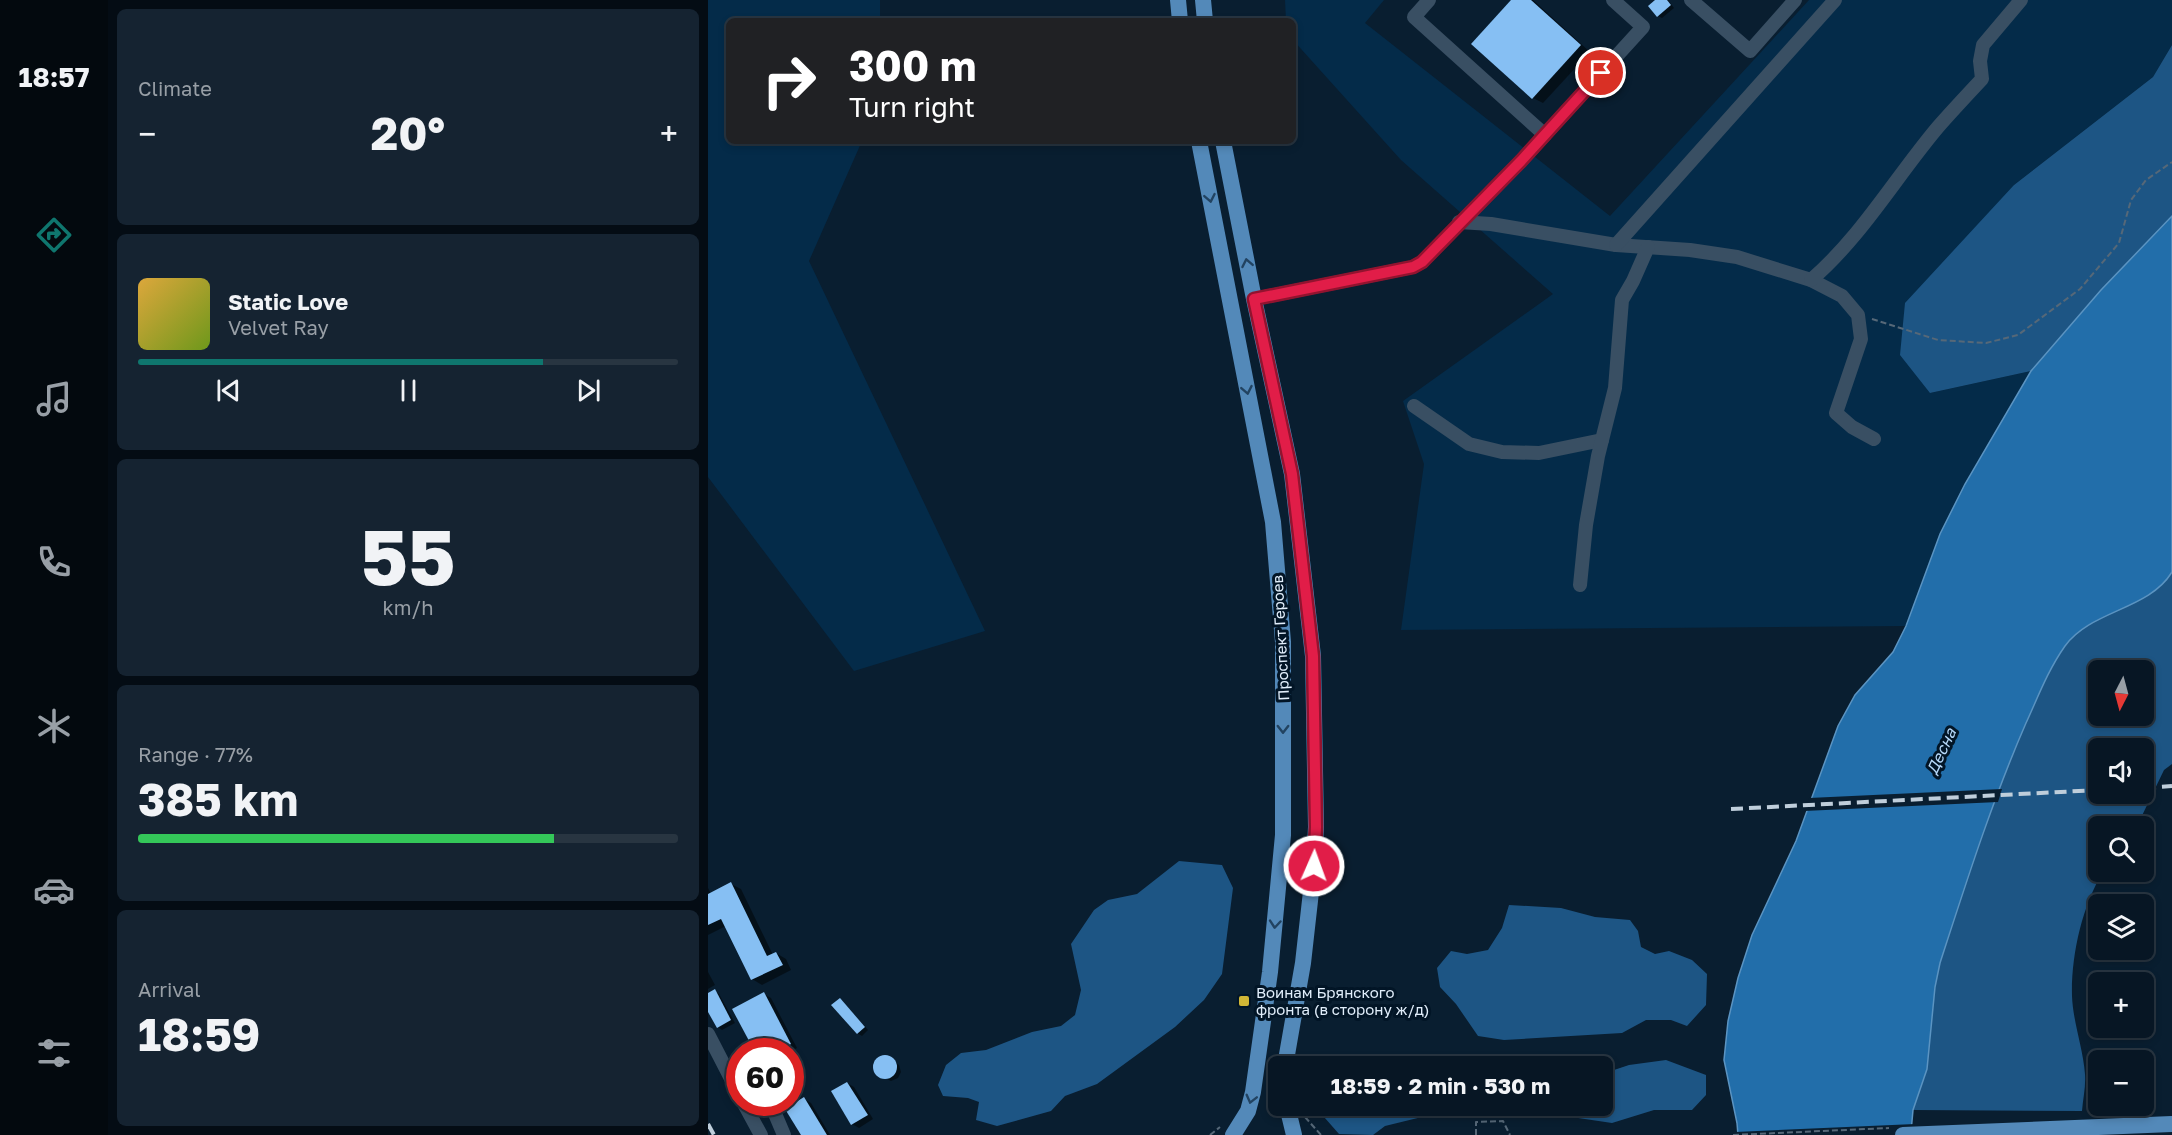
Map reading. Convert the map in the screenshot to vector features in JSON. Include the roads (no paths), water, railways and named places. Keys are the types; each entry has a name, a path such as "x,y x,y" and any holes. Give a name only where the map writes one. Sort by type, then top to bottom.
{"main road":[{"path":"1178,0 1180,18"},
{"path":"1203,0 1205,18"},
{"name":"Проспект Героев","path":"1200,144 1273,522 1283,642 1283,835 1272,960 1253,1092 1248,1111 1233,1135"},
{"name":"Проспект Героев","path":"1224,144 1292,474 1313,656 1316,827 1314,866 1303,963 1287,1056"},
{"path":"1289,1116 1294,1135"},
{"path":"1903,1135 2171,1124"}],"street":[{"path":"1429,0 1413,17 1545,135"},
{"path":"1254,299 1413,267 1422,262 1521,161 1643,27 1613,0"},
{"path":"1691,0 1750,51 1795,0"},
{"path":"1616,245 1835,0"},
{"path":"1811,280 1832,262 1862,228 1938,127 1982,80 1980,61 1983,45 2021,0"},
{"path":"1459,222 1491,224 1616,245 1690,250 1737,257 1811,280 1842,296 1858,315 1861,339 1836,413 1852,427 1874,439"},
{"path":"1580,585 1586,525 1602,440 1615,388 1622,300 1648,247"},
{"path":"1414,406 1469,444 1502,452 1539,453 1602,440"},
{"path":"708,1034 726,1069"},
{"path":"751,1116 761,1135"},
{"path":"776,1116 784,1135"}],"water":[{"name":"Десна","path":"2172,216 2172,572 2162,585 2149,595 2089,625 2076,634 2059,655 2044,684 1991,812 1940,963 1935,987 1927,1069 1913,1110 1911,1132 1738,1135 1724,1060 1728,1021 1738,978 1752,935 1796,841 1838,726 1855,695 1893,652 1906,626 1940,534 1965,484 2031,371 2101,290"}],"railway":[{"path":"2154,787 2172,786"},
{"path":"1731,809 2088,791"},
{"path":"708,1124 714,1135"}],"place":[{"name":"Воинам Брянского фронта (в сторону ж/д)","path":"1244,1001"}]}
